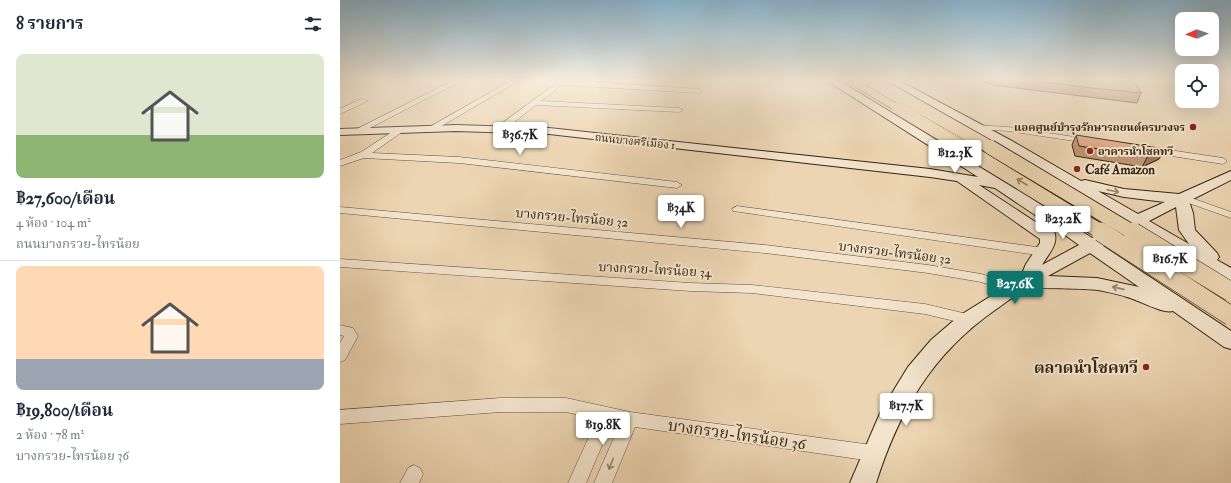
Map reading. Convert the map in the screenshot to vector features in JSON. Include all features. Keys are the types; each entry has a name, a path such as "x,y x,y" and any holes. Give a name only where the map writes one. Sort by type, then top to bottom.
{"main road":[{"path":"868,103 1022,198 1194,315 1231,342"},
{"path":"888,103 1042,194 1231,316"},
{"path":"912,103 1016,161 1231,292"},
{"path":"923,103 977,128 1230,275"},
{"name":"ถนนบางศรีเมือง 1","path":"340,132 500,128 557,132 930,173 999,184"},
{"path":"930,173 945,167 948,160 948,152"},
{"path":"863,483 872,453 904,394 925,360 966,319 1021,285 1091,245 1182,198 1231,175"},
{"path":"1022,198 1063,204 1074,202 1079,198 1077,192 1062,177"},
{"path":"1062,177 1124,193 1182,198"},
{"name":"ถนนบางศรีเมือง 1","path":"958,178 1047,245"},
{"path":"1021,285 1047,245 1042,223 1022,198"},
{"path":"1182,198 1185,208 1185,220 1189,233 1230,275"},
{"path":"1194,315 1172,285 1170,276 1174,271 1196,267 1230,275"},
{"path":"1021,285 1097,284 1117,288 1154,299 1194,315"}],"street":[{"path":"340,112 361,103"},
{"path":"355,132 414,103"},
{"path":"430,129 478,103"},
{"path":"500,128 534,103 679,110"},
{"path":"977,128 1008,129 1099,143"},
{"path":"340,163 361,155 401,130"},
{"path":"1138,148 1223,161"},
{"path":"361,155 459,160 677,185"},
{"path":"1182,198 1231,215"},
{"path":"737,209 1047,245"},
{"name":"บางกรวย-ไทรน้อย 32","path":"340,210 765,249 928,270 1021,285"},
{"name":"บางกรวย-ไทรน้อย 34","path":"340,263 690,287 752,289 925,309 966,319"},
{"path":"340,330 348,332 351,336 340,356"},
{"name":"บางกรวย-ไทรน้อย 36","path":"340,417 501,405 566,405 630,419 872,453"},
{"path":"577,483 608,413"},
{"path":"604,483 630,419"}],"building":[{"path":"1076,135 1165,149 1148,156 1079,146"}],"place":[{"name":"แอคศูนย์บำรุงรักษารถยนต์ครบวงจร","path":"1193,127"},
{"name":"อาคารนำโชคทวี","path":"1090,151"},
{"name":"Café Amazon","path":"1077,169"},
{"name":"ตลาดนำโชคทวี","path":"1146,367"}]}
